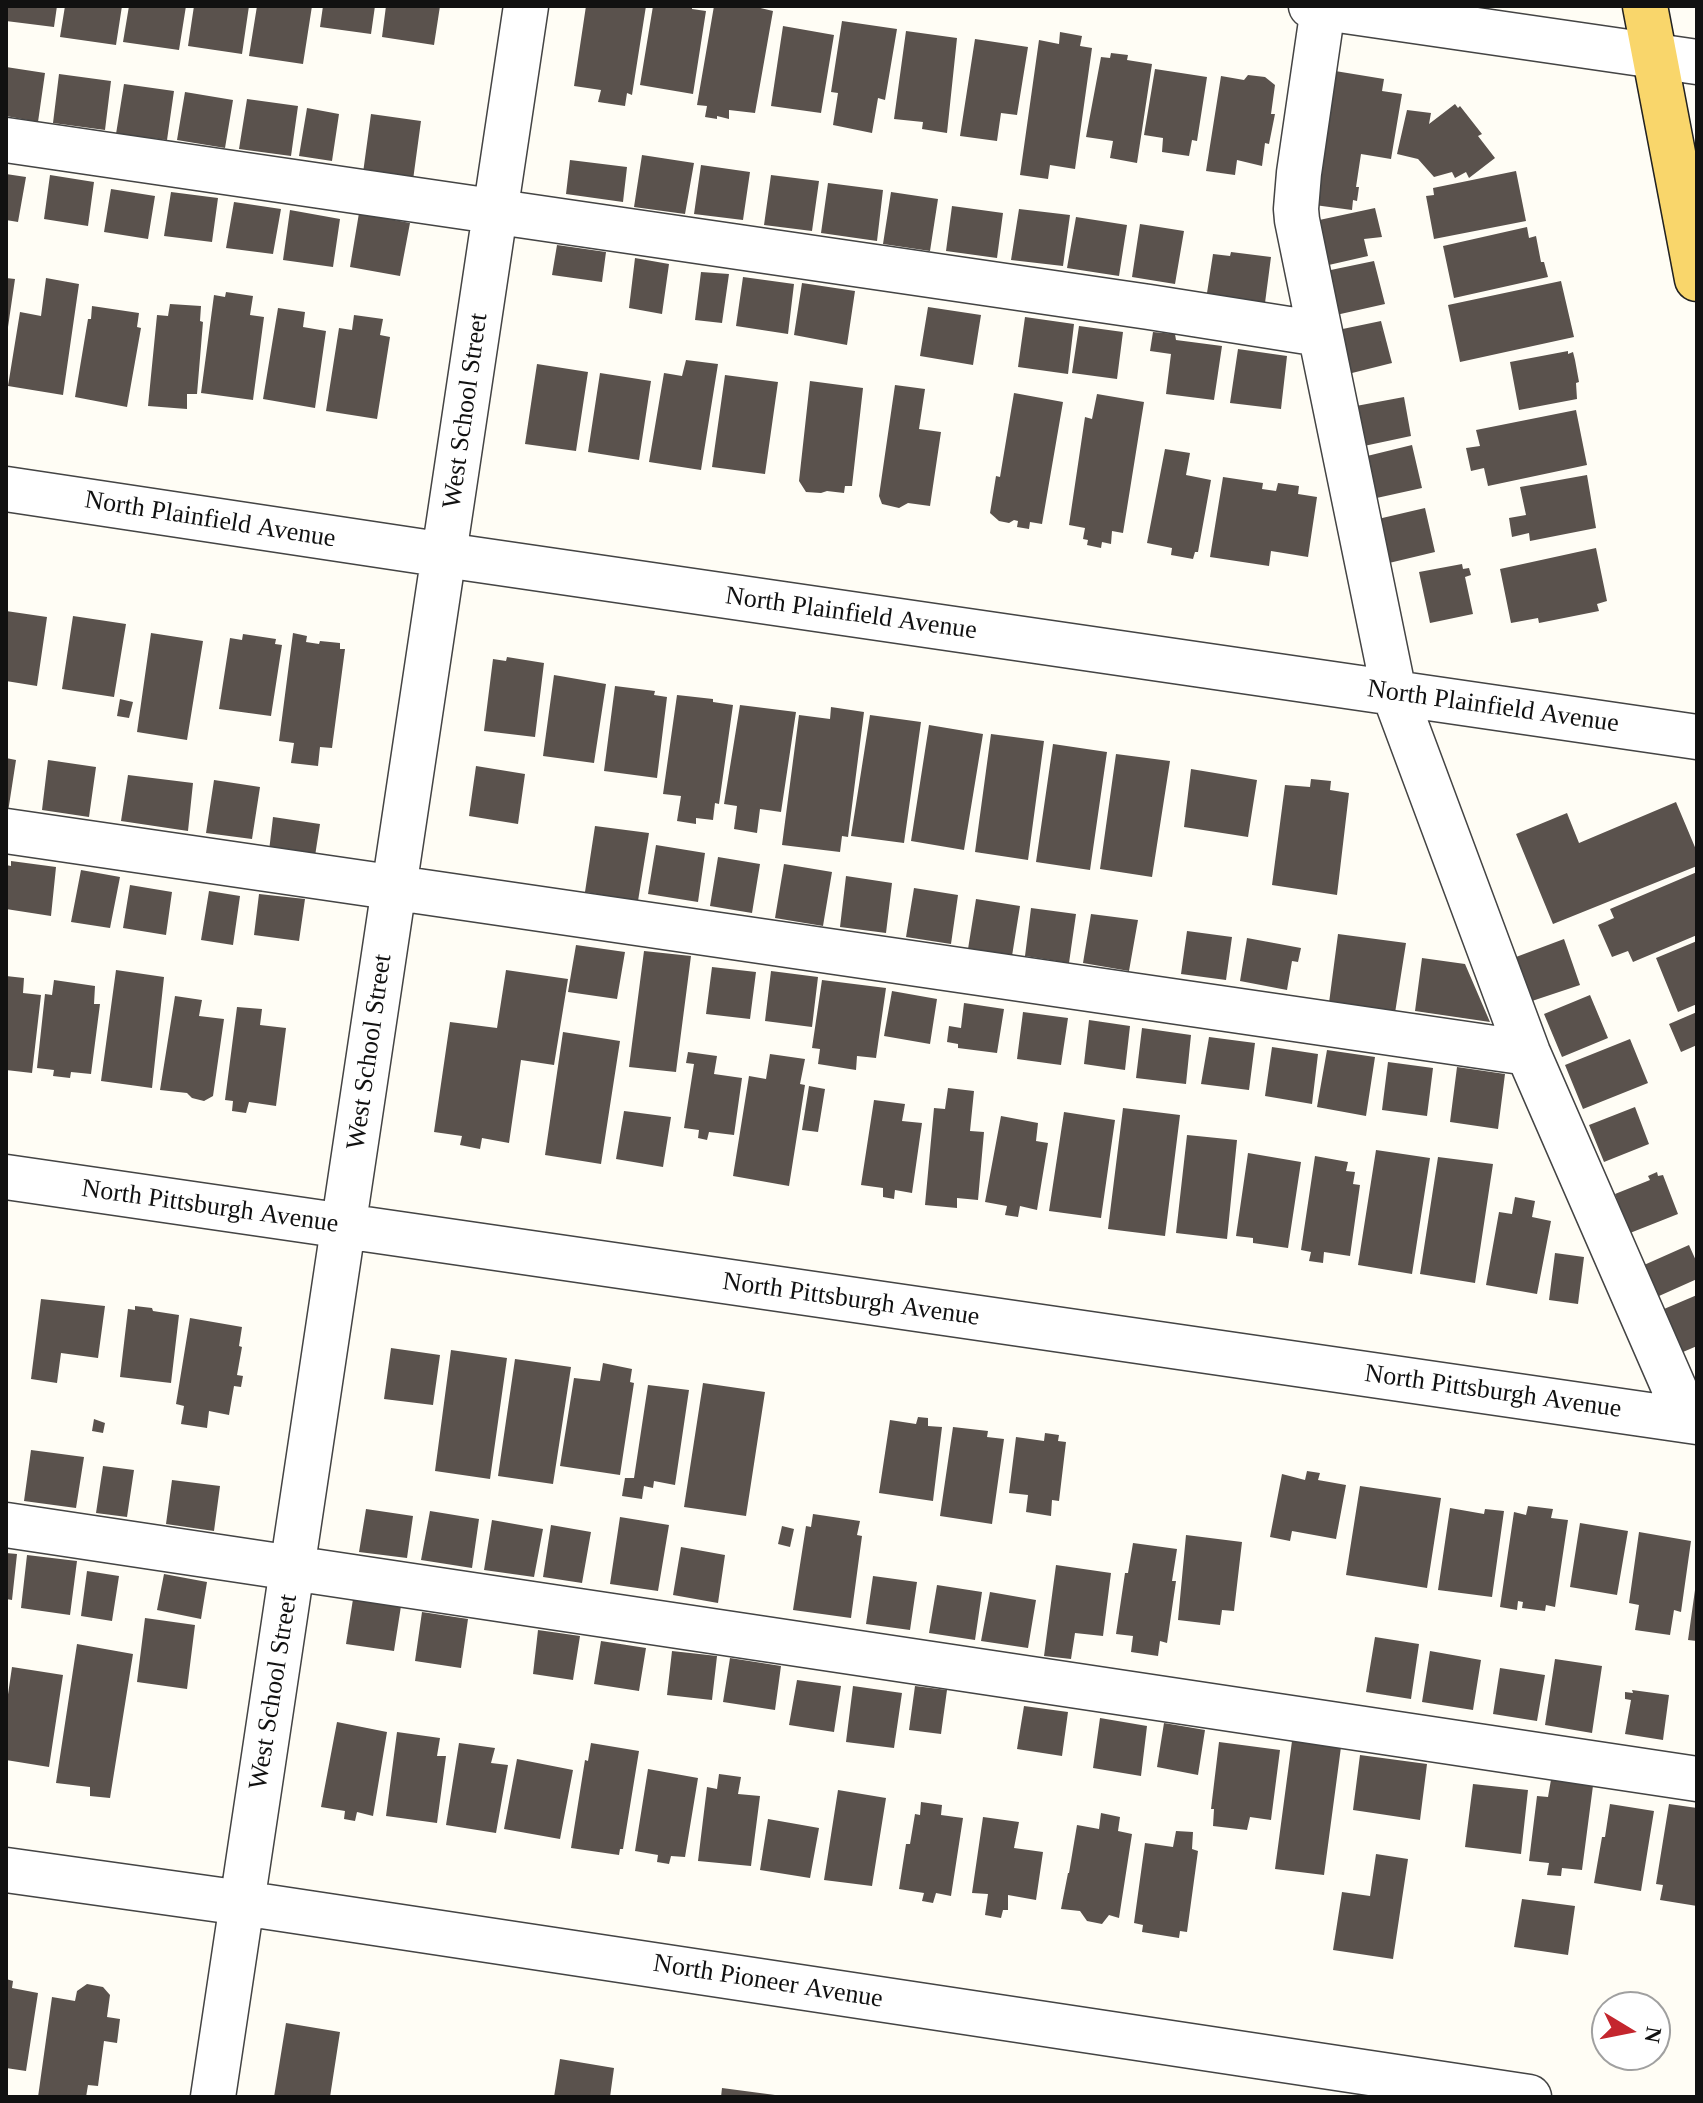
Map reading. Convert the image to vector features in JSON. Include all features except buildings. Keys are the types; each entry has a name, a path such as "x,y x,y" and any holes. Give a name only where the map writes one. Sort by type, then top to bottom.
{"main road":[{"path":"1645,6 1697,279"}],"street":[{"name":"West School Street","path":"213,2097 526,6"},
{"path":"1692,1421 1528,1053 1394,693 1296,209 1317,7 1697,62"},
{"path":"6,140 1320,334"},
{"name":"North Plainfield Avenue","path":"6,489 1697,737"},
{"path":"6,831 1528,1053"},
{"name":"North Pittsburgh Avenue","path":"6,1177 1692,1421"},
{"path":"6,1525 1697,1779"},
{"name":"North Pioneer Avenue","path":"6,1870 1529,2097"}]}
